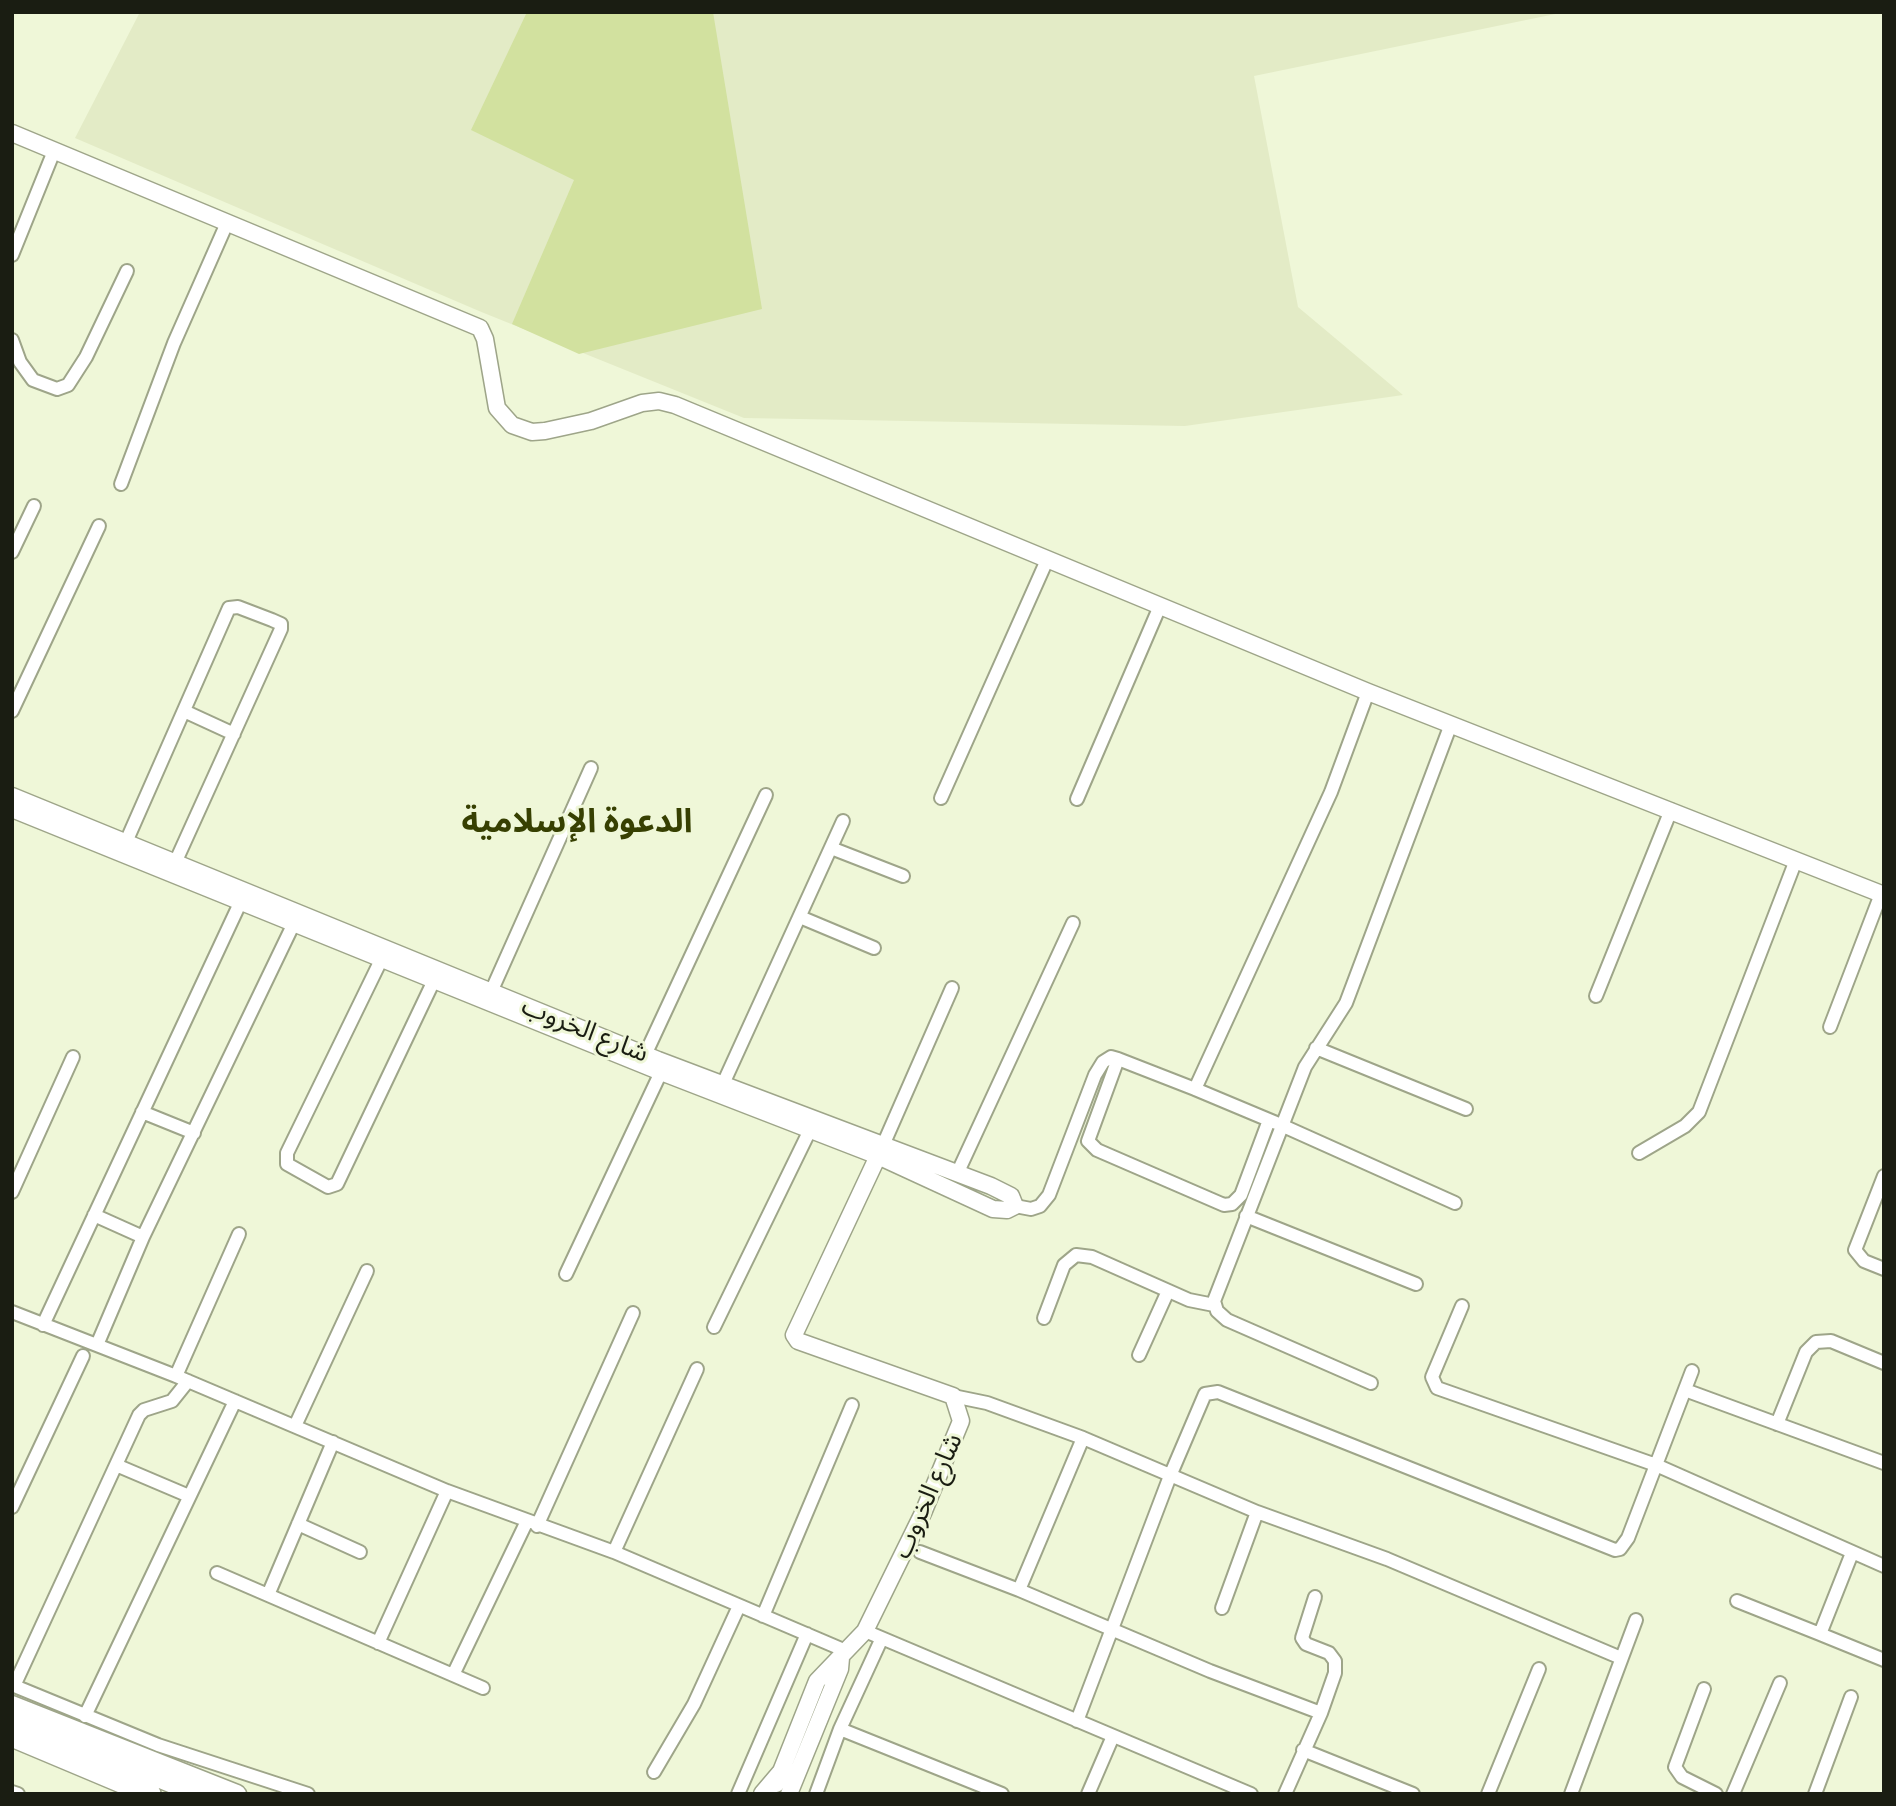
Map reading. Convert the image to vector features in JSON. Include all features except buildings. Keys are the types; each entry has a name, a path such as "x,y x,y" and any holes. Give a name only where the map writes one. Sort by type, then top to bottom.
{"highway":[{"path":"12,1716 201,1794"},
{"path":"12,1738 149,1794"}],"main road":[{"path":"12,134 391,292 441,310 481,329 497,408 512,425 545,432 659,401 693,412 1368,692 1883,895"},
{"name":"شارع الخروب","path":"12,796 126,842 437,975 661,1072 810,1130 881,1150 957,1174 1005,1192 1012,1196 1015,1206 1007,1210 993,1209 881,1150 723,1084 491,992 437,975 382,958 12,809"},
{"name":"شارع الخروب","path":"772,1794 817,1681 827,1667 844,1655 864,1631 948,1458 961,1422 953,1396 798,1341 794,1335 881,1150"},
{"name":"شارع الخروب","path":"789,1794 844,1655"},
{"path":"12,1706 237,1794"},
{"path":"12,1738 129,1794"},
{"path":"763,1794 780,1774"}],"street":[{"path":"12,255 54,150"},
{"path":"121,484 174,343 228,223"},
{"path":"12,340 20,362 33,380 57,389 68,385 86,357 127,271"},
{"path":"12,552 34,506"},
{"path":"12,711 99,526"},
{"path":"942,798 1047,561"},
{"path":"1077,799 1160,606"},
{"path":"126,842 229,608 238,607 272,620 282,627 175,863"},
{"path":"1195,1090 1331,792 1368,692"},
{"path":"184,711 234,734"},
{"path":"1118,1059 1091,1131 1090,1146 1224,1205 1231,1204 1241,1195 1305,1067 1346,1003 1451,724"},
{"path":"491,992 591,768"},
{"path":"645,1055 766,794"},
{"path":"1596,996 1671,810"},
{"path":"723,1084 843,821"},
{"path":"831,848 903,876"},
{"path":"1639,1153 1685,1126 1699,1112 1796,860"},
{"path":"1830,1027 1883,895"},
{"path":"43,1325 241,901"},
{"path":"800,917 874,948"},
{"path":"97,1346 143,1237 294,923"},
{"path":"957,1174 1073,923"},
{"path":"382,958 287,1153 287,1164 328,1187 337,1184 437,975"},
{"path":"881,1150 952,988"},
{"path":"1316,1048 1466,1109"},
{"path":"12,1192 73,1057"},
{"path":"1015,1206 1031,1209 1040,1206 1049,1195 1095,1075 1103,1062 1111,1057 1275,1123 1455,1203"},
{"path":"566,1274 661,1072"},
{"path":"142,1112 194,1133"},
{"path":"1214,1305 1214,1298 1246,1216 1275,1123"},
{"path":"714,1327 810,1130"},
{"path":"1884,1176 1855,1250 1864,1261 1884,1269"},
{"path":"94,1215 143,1237"},
{"path":"1246,1216 1416,1284"},
{"path":"239,1234 172,1401 141,1412 13,1685 158,1745 308,1794"},
{"path":"1044,1318 1064,1265 1076,1255 1091,1257 1168,1291 1214,1305 1227,1320 1371,1383"},
{"path":"295,1426 367,1271"},
{"path":"1139,1354 1168,1291"},
{"path":"1462,1306 1435,1370 1433,1385 1656,1465 1884,1566"},
{"path":"12,1312 182,1378 532,1524 614,1552 807,1634 844,1655"},
{"path":"453,1675 532,1524 634,1313"},
{"path":"1777,1424 1806,1352 1816,1342 1831,1342 1884,1363"},
{"path":"12,1507 83,1356"},
{"path":"614,1552 697,1368"},
{"path":"1077,1721 1170,1476 1202,1398 1208,1393 1218,1392 1615,1550 1620,1549 1628,1538 1692,1371"},
{"path":"1685,1390 1884,1463"},
{"path":"953,1396 987,1403 1083,1438 1257,1512 1387,1559 1621,1658"},
{"path":"85,1716 235,1401"},
{"path":"763,1616 852,1405"},
{"path":"1019,1590 1083,1438"},
{"path":"268,1595 333,1442"},
{"path":"116,1465 189,1496"},
{"path":"378,1643 447,1490"},
{"path":"1222,1608 1257,1512"},
{"path":"298,1524 360,1552"},
{"path":"920,1552 1321,1713"},
{"path":"1820,1634 1852,1553"},
{"path":"217,1573 483,1688"},
{"path":"1284,1794 1321,1713 1335,1667 1329,1653 1306,1644 1302,1638 1315,1597"},
{"path":"1737,1601 1884,1660"},
{"path":"654,1772 694,1704 739,1606"},
{"path":"1571,1794 1636,1620"},
{"path":"864,1631 1251,1794"},
{"path":"738,1794 807,1634"},
{"path":"816,1794 840,1729 881,1640"},
{"path":"1488,1794 1539,1669"},
{"path":"1733,1794 1780,1683"},
{"path":"1704,1689 1675,1767 1682,1777 1716,1794"},
{"path":"1815,1794 1851,1697"},
{"path":"840,1729 1002,1794"},
{"path":"1088,1794 1113,1736"},
{"path":"1303,1750 1413,1794"},
{"path":"12,1792 18,1794"}],"shaded area":[{"path":"140,12 1565,12 1254,76 1298,307 1403,395 1185,426 744,418 479,311 75,138"}],"green space":[{"path":"527,12 713,12 762,309 579,354 512,324 574,180 471,130"}],"district":[{"name":"الدعوة الإسلامية","path":"577,822"}]}
